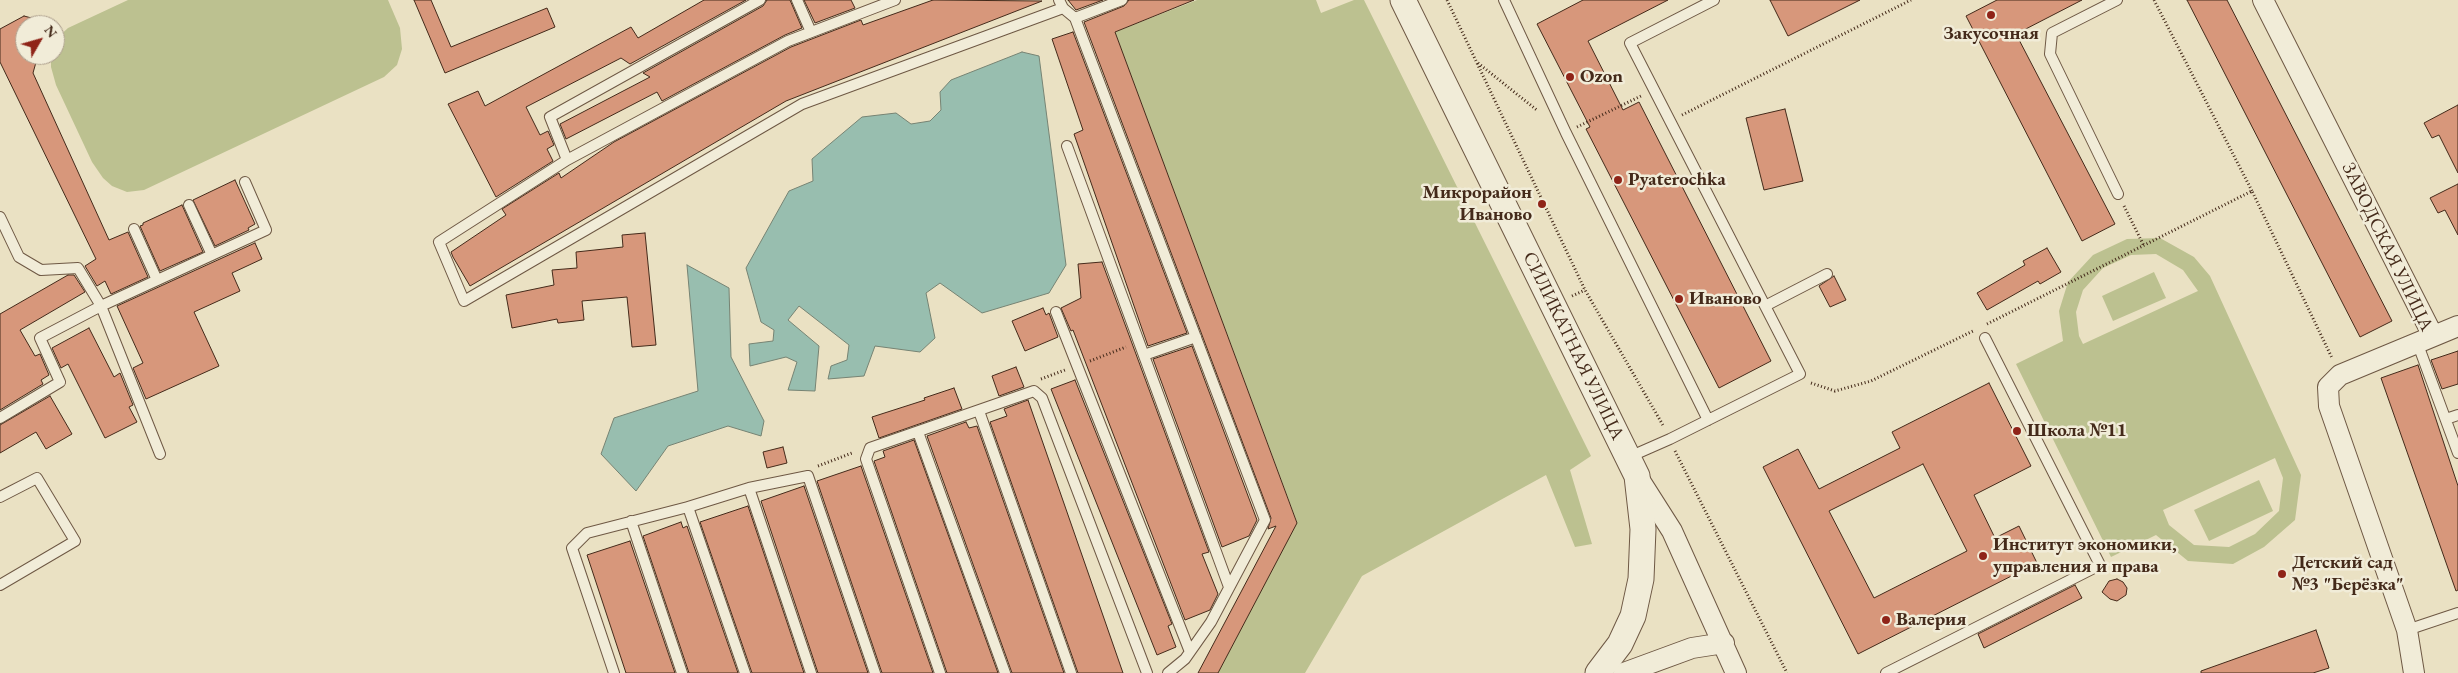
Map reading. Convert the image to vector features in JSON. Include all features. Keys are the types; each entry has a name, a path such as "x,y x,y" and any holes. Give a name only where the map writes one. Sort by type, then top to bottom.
{"street":[{"name":"СИЛИКАТНАЯ УЛИЦА","path":"1403,0 1633,467 1643,529 1641,579 1633,616 1620,644 1598,673"},
{"name":"ЗАВОДСКАЯ УЛИЦА","path":"2263,0 2425,339 2340,375"},
{"path":"2425,339 2458,326"},
{"path":"2340,375 2328,387 2329,406 2407,630 2414,673"},
{"path":"1633,467 1672,531 1736,673"},
{"path":"1624,673 1692,648 1724,643"}],"lane":[{"path":"566,160 550,117 760,0"},
{"path":"796,0 812,32"},
{"path":"863,0 868,11"},
{"path":"895,0 788,41 566,160 439,242 464,301 802,104 1061,4 1075,18 1265,520 1211,622 1185,659 1168,673"},
{"path":"1075,18 1122,0"},
{"path":"1504,0 1566,133 1708,420"},
{"path":"1633,467 1670,440 1800,374 1630,43 1714,0"},
{"path":"2117,0 2052,33 2050,54 2118,194"},
{"path":"1067,146 1229,587"},
{"path":"0,418 60,382 40,338 101,306 266,230 245,182"},
{"path":"189,205 212,255"},
{"path":"0,217 19,257 40,270 78,268 101,306 160,454"},
{"path":"134,229 157,280"},
{"path":"1765,306 1826,274"},
{"path":"1056,312 1190,652"},
{"path":"1144,356 1196,337"},
{"path":"1886,673 2100,565 1985,338"},
{"path":"2425,339 2446,419 2458,453"},
{"path":"940,673 866,459 870,448 1034,391 1042,398 1147,673"},
{"path":"979,410 1071,673"},
{"path":"2446,419 2458,415"},
{"path":"918,432 1005,673"},
{"path":"614,673 572,548 587,534 688,507 749,488 808,476 875,673"},
{"path":"0,498 37,478 75,541 0,585"},
{"path":"749,488 811,673"},
{"path":"688,507 746,673"},
{"path":"631,521 682,673"},
{"path":"2407,630 2458,613"}],"path":[{"path":"1447,0 1585,290 1670,440 1787,673"},
{"path":"1670,121 1911,0"},
{"path":"2154,0 2252,191 2340,375"},
{"path":"1800,374 1805,381 1835,391 1871,381 2252,191"},
{"path":"2118,194 2144,246"},
{"path":"808,476 819,465 847,454 870,448"}],"shaded area":[{"path":"128,0 388,0 400,28 402,49 397,65 384,77 144,190 127,192 112,186 103,178 92,162 56,85 51,65 65,65 65,31"},
{"path":"1197,0 1316,0 1321,13 1354,0 1364,0 1591,456 1570,470 1592,544 1575,547 1546,475 1362,576 1305,673 1218,673 1297,522 1115,32"},
{"path":"1022,52 1039,56 1066,265 1049,293 982,313 940,283 926,293 935,338 920,352 875,346 864,376 828,379 831,366 847,360 849,345 799,306 788,320 819,346 815,391 788,390 797,362 786,357 750,366 749,344 773,341 774,330 761,322 746,268 789,191 813,181 812,159 862,117 896,113 911,124 930,121 941,110 940,92 951,80"},
{"path":"2160,238 2194,257 2210,276 2301,475 2295,520 2264,547 2233,564 2188,561 2156,535 2111,557 2016,364 2063,341 2059,311 2068,282 2093,255 2127,239","holes":["2156,254 2183,270 2198,291 2083,344 2079,336 2076,312 2083,290 2103,268 2131,255","2275,458 2283,478 2279,511 2255,534 2229,547 2194,545 2169,525 2163,510"]},
{"path":"687,265 729,288 731,357 764,421 761,436 728,426 668,446 636,491 601,454 614,418 698,391"},
{"path":"2154,272 2166,298 2113,321 2102,296"},
{"path":"2259,480 2273,511 2209,541 2194,510"}],"building":[{"path":"414,0 431,0 451,47 547,8 555,27 445,73"},
{"path":"704,0 746,0 630,64 621,58 526,107 540,135 548,131 554,145 547,149 553,161 496,197 448,104 478,91 485,106 631,27 638,38"},
{"path":"767,0 790,0 802,28 785,35 662,101 657,92 566,139 560,124 650,77 643,73 763,6"},
{"path":"804,0 851,0 855,8 815,23"},
{"path":"933,0 1042,1 786,101 470,286 453,257 451,252 506,215 502,209 559,173 561,178 614,142 791,47 861,20 863,25"},
{"path":"1068,0 1103,0 1076,10"},
{"path":"1129,0 1194,0 1115,32 1297,523 1218,673 1198,673 1276,526 1268,529 1271,518 1084,22 1124,6"},
{"path":"1583,0 1668,0 1588,41 1623,110 1639,102 1771,361 1719,388 1586,129 1590,127 1537,24"},
{"path":"1770,0 1860,0 1788,36"},
{"path":"1997,0 2082,0 2016,34 2115,224 2082,241 1966,16"},
{"path":"2187,0 2227,0 2392,321 2360,337"},
{"path":"15,21 15,65 35,65 33,73 109,240 128,232 148,277 111,294 105,281 97,286 85,266 96,259 0,62 0,29"},
{"path":"1073,32 1187,333 1148,346 1074,134 1083,130 1052,39"},
{"path":"2458,105 2458,173 2439,135 2432,138 2424,123"},
{"path":"1785,109 1803,181 1764,190 1746,118"},
{"path":"235,180 255,224 248,228 249,230 215,246 193,200"},
{"path":"2458,184 2458,235 2445,210 2438,213 2430,198"},
{"path":"182,205 203,252 160,271 140,226"},
{"path":"645,233 656,345 632,347 627,297 582,301 584,320 558,323 557,319 512,328 506,295 554,285 552,270 577,268 576,252 623,247 622,235"},
{"path":"255,243 262,259 232,273 240,291 194,312 219,366 146,399 133,368 143,363 117,306"},
{"path":"2047,248 2061,272 2040,284 2038,281 1987,310 1977,293 2025,265 2023,261"},
{"path":"1102,262 1209,552 1202,554 1218,594 1210,610 1185,620 1073,330 1071,331 1061,308 1081,298 1078,264"},
{"path":"68,275 74,275 85,292 20,330 35,356 40,354 49,375 41,380 43,384 0,410 0,314"},
{"path":"1834,276 1846,300 1830,307 1819,286"},
{"path":"1043,308 1046,315 1049,313 1058,337 1025,351 1012,321"},
{"path":"89,328 114,377 120,373 133,405 129,407 137,422 105,438 68,364 61,368 52,348"},
{"path":"1192,346 1257,520 1249,536 1222,547 1153,359"},
{"path":"2458,351 2458,384 2442,389 2431,360"},
{"path":"2418,365 2458,486 2458,590 2456,591 2381,378"},
{"path":"1016,367 1024,387 999,396 992,376"},
{"path":"1075,380 1172,624 1168,626 1176,647 1157,655 1051,389"},
{"path":"1989,383 2031,466 1974,495 1995,538 2019,526 2037,563 1858,654 1763,467 1798,449 1819,489 1900,448 1892,432","holes":["1923,464 1967,551 1874,598 1829,511"]},
{"path":"954,388 962,409 879,438 872,417 925,400 924,398"},
{"path":"50,396 72,434 46,449 36,432 0,453 0,425"},
{"path":"1028,400 1123,673 1078,673 990,422 1007,416 1004,409"},
{"path":"966,422 969,428 977,426 1064,673 1012,673 927,436"},
{"path":"914,440 998,673 947,673 874,461 885,457 883,451"},
{"path":"783,447 787,463 767,468 763,452"},
{"path":"861,466 933,673 882,673 817,481"},
{"path":"804,486 868,673 818,673 761,501"},
{"path":"748,506 804,673 752,673 700,522"},
{"path":"681,522 683,528 687,526 738,673 689,673 643,536"},
{"path":"630,541 675,673 626,673 587,555"},
{"path":"2117,579 2123,582 2127,588 2126,595 2117,601 2110,599 2102,592 2109,581"},
{"path":"2075,585 2082,598 1984,648 1978,634"},
{"path":"2316,630 2329,668 2313,673 2201,673 2201,671"}],"place":[{"name":"Закусочная","path":"1991,15"},
{"name":"Ozon","path":"1570,77"},
{"name":"Pyaterochka","path":"1618,180"},
{"name":"Микрорайон Иваново","path":"1542,204"},
{"name":"Иваново","path":"1679,299"},
{"name":"Школа №11","path":"2017,431"},
{"name":"Институт экономики, управления и права","path":"1983,556"},
{"name":"Детский сад №3 \"Берёзка\"","path":"2282,574"},
{"name":"Валерия","path":"1886,620"}]}
